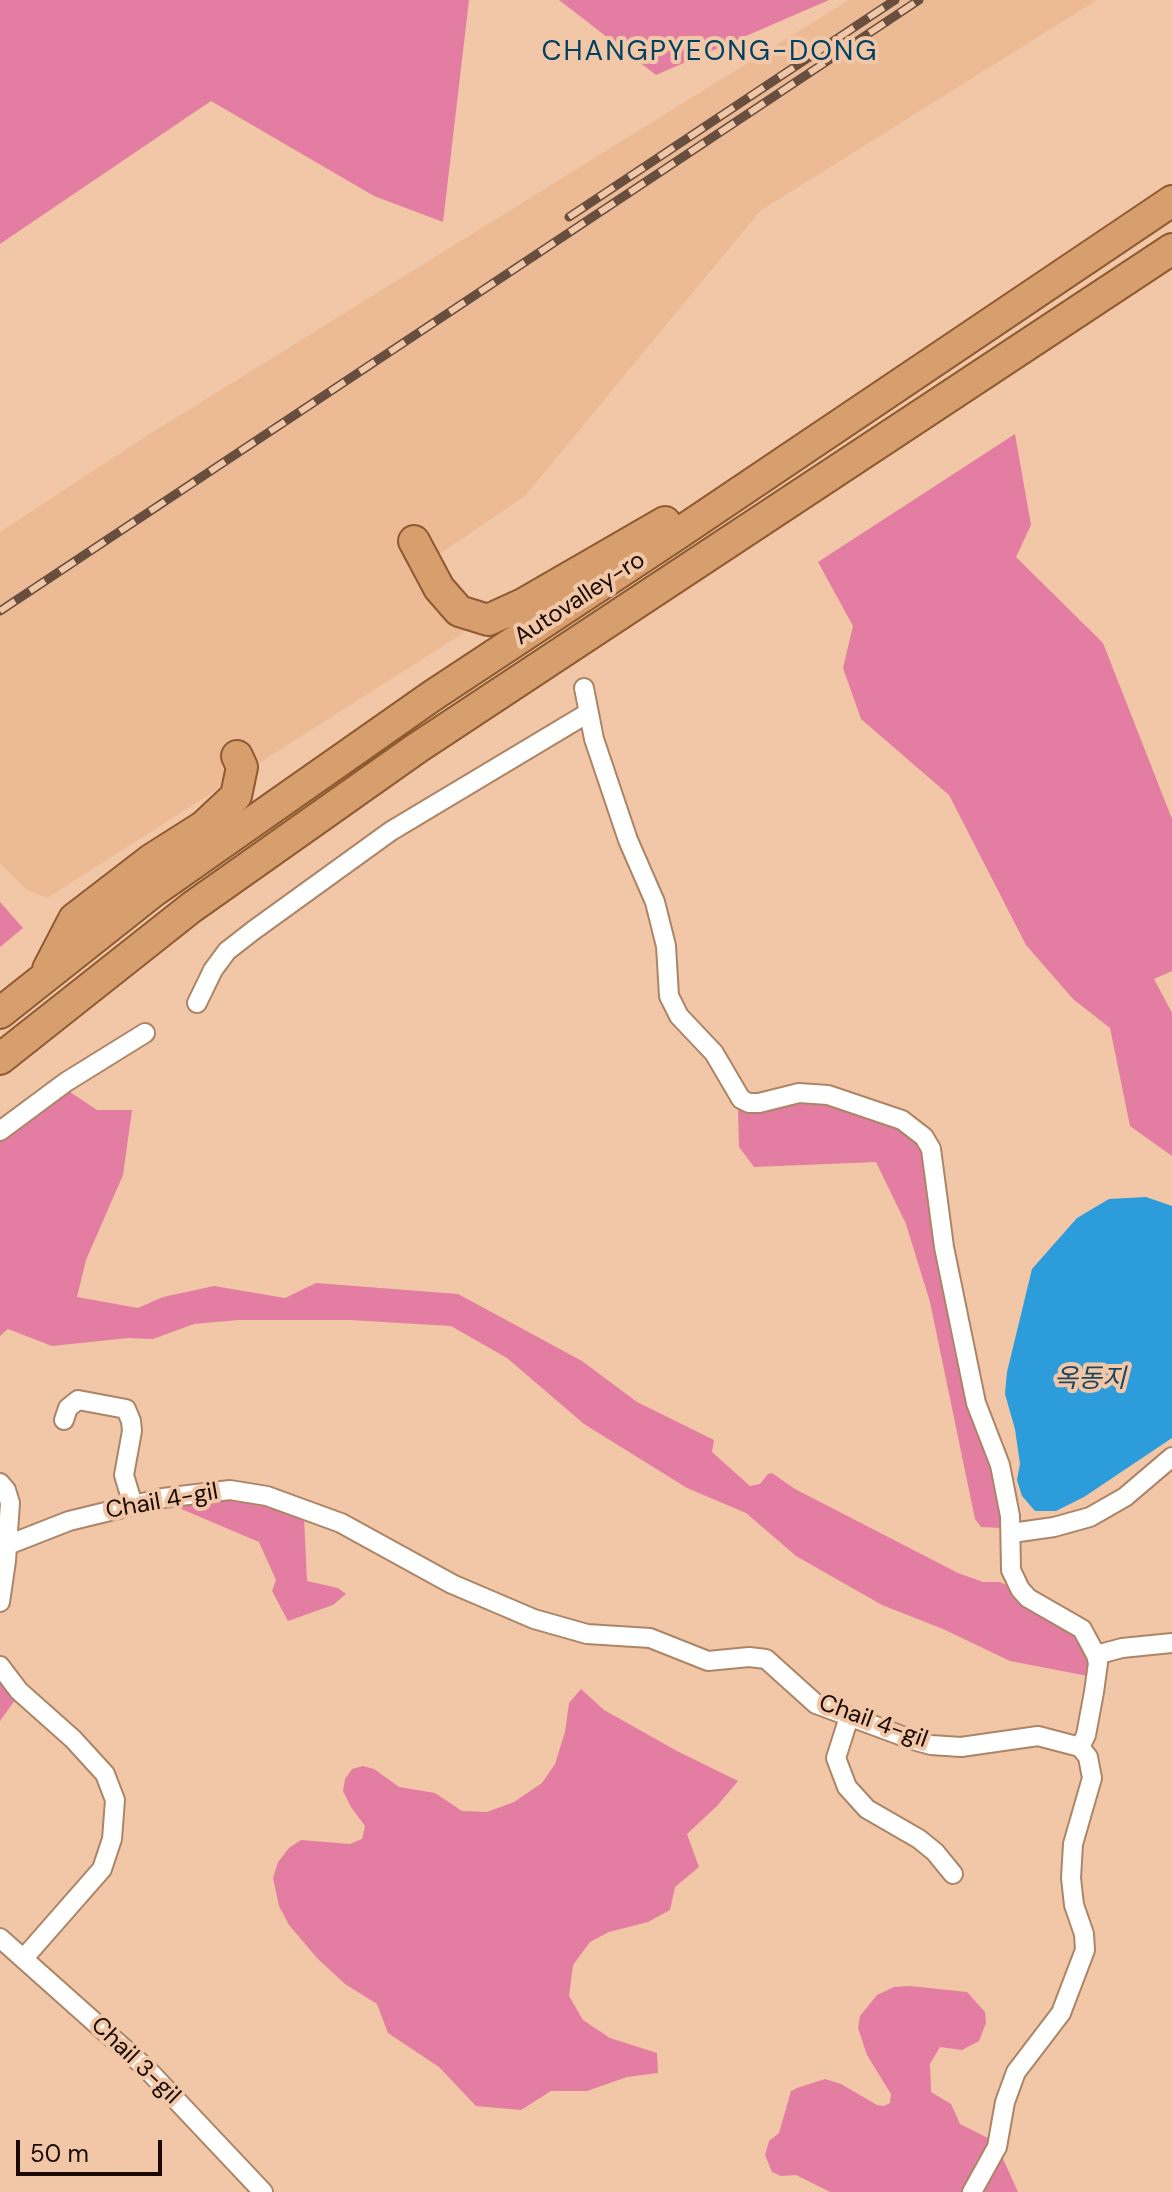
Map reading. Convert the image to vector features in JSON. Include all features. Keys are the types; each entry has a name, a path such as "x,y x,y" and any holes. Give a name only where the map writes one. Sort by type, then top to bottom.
{"highway":[{"name":"Autovalley-ro","path":"0,1013 154,891 419,705 1172,201"},
{"name":"Autovalley-ro","path":"0,1059 192,907 417,748 1172,249"},
{"path":"414,541 439,588 459,611 488,620 523,604 620,546 828,433"},
{"path":"41,981 74,919 152,859 204,826 236,796 242,767 237,756"}],"street":[{"path":"584,688 588,713 628,840 655,902 666,946 669,996 679,1016 714,1053 741,1099 759,1103 799,1093 828,1095 902,1120 924,1137 931,1149 944,1247 976,1403 1000,1465 1012,1533 1011,1570 1020,1589 1042,1607 1082,1629 1096,1655 1098,1663 1094,1692 1086,1735 1080,1747 1088,1757 1092,1778 1076,1832 1071,1878 1085,1950 1061,2013 1016,2072 1005,2102 997,2147 972,2192"},
{"path":"197,1003 213,970 227,951 264,922 391,831 588,713"},
{"path":"0,1131 66,1082 145,1033"},
{"path":"64,1420 68,1408 78,1400 126,1409 132,1431 124,1475 133,1505"},
{"path":"1012,1533 1063,1525 1090,1517 1125,1497 1172,1457"},
{"path":"0,1483 10,1503 0,1602"},
{"name":"Chail 4-gil","path":"4,1547 69,1521 133,1505 201,1492 230,1490 267,1496 341,1523 452,1584 547,1623 587,1634 638,1635 708,1661 749,1657 766,1659 816,1704 913,1740 947,1747 982,1746 1024,1736 1038,1736 1080,1747"},
{"path":"1096,1655 1122,1648 1172,1643"},
{"path":"0,1666 19,1691 73,1739 105,1774 115,1800 112,1839 102,1869 94,1882 24,1958"},
{"path":"849,1717 836,1758 847,1787 867,1809 919,1839 935,1852 953,1874"},
{"name":"Chail 3-gil","path":"2,1944 24,1958 147,2069 263,2192"}],"shaded area":[{"path":"0,0 469,0 443,222 374,196 211,101 0,244"},
{"path":"559,0 829,0 656,75"},
{"path":"849,0 1097,0 760,211 525,496 432,559 476,625 47,898 27,890 0,863 0,532 145,437"},
{"path":"1015,434 1031,525 1016,557 1103,643 1172,819 1172,971 1154,979 1172,1013 1172,1156 1130,1126 1110,1028 1073,999 1026,945 949,795 861,719 843,668 853,626 818,562"},
{"path":"0,902 23,928 0,947"},
{"path":"67,1090 97,1110 132,1110 123,1175 86,1260 77,1297 138,1308 163,1297 214,1286 285,1298 316,1283 458,1294 582,1361 637,1402 714,1440 712,1452 750,1486 760,1484 772,1473 795,1489 958,1573 983,1582 1000,1582 1014,1589 1086,1641 1093,1677 1010,1661 943,1629 882,1605 796,1556 746,1513 687,1488 584,1424 507,1358 451,1326 350,1320 238,1320 194,1324 153,1339 128,1338 52,1346 8,1329 0,1336 0,1139"},
{"path":"811,1097 881,1116 920,1139 1007,1524 1002,1528 981,1527 975,1519 930,1302 906,1224 876,1162 754,1167 739,1147 738,1110 746,1104"},
{"path":"223,1496 263,1503 304,1518 307,1581 338,1588 346,1594 333,1605 288,1621 272,1591 276,1580 259,1542 165,1502"},
{"path":"0,1674 18,1696 0,1721"},
{"path":"581,1689 604,1710 738,1781 687,1834 699,1867 675,1887 670,1910 648,1922 609,1932 590,1942 573,1965 569,1996 583,2020 610,2038 657,2053 658,2073 627,2077 587,2091 551,2091 521,2110 476,2106 439,2067 388,2033 377,2004 345,1984 317,1958 289,1925 279,1906 273,1878 278,1862 289,1848 301,1840 350,1844 362,1839 365,1826 343,1791 345,1779 352,1769 363,1766 374,1769 399,1787 435,1793 462,1811 487,1812 514,1802 542,1783 555,1764 565,1732 569,1703"},
{"path":"894,1987 967,1992 985,2012 986,2023 979,2041 962,2050 940,2047 930,2064 931,2092 951,2104 960,2124 994,2141 965,2192 830,2192 796,2175 781,2176 772,2172 765,2155 769,2141 779,2133 791,2091 825,2079 841,2084 877,2105 890,2103 891,2094 867,2055 858,2028 860,2016 877,1995"},
{"path":"1000,2152 1018,2192 978,2192"}],"water":[{"name":"옥동지","path":"1146,1197 1172,1206 1172,1438 1084,1497 1056,1511 1035,1511 1022,1496 1017,1480 1020,1464 1015,1429 1005,1394 1007,1372 1032,1269 1077,1218 1109,1199"}],"railway":[{"path":"569,217 895,0"},
{"path":"0,611 919,0"}],"district":[{"name":"CHANGPYEONG-DONG","path":"710,53"}]}
